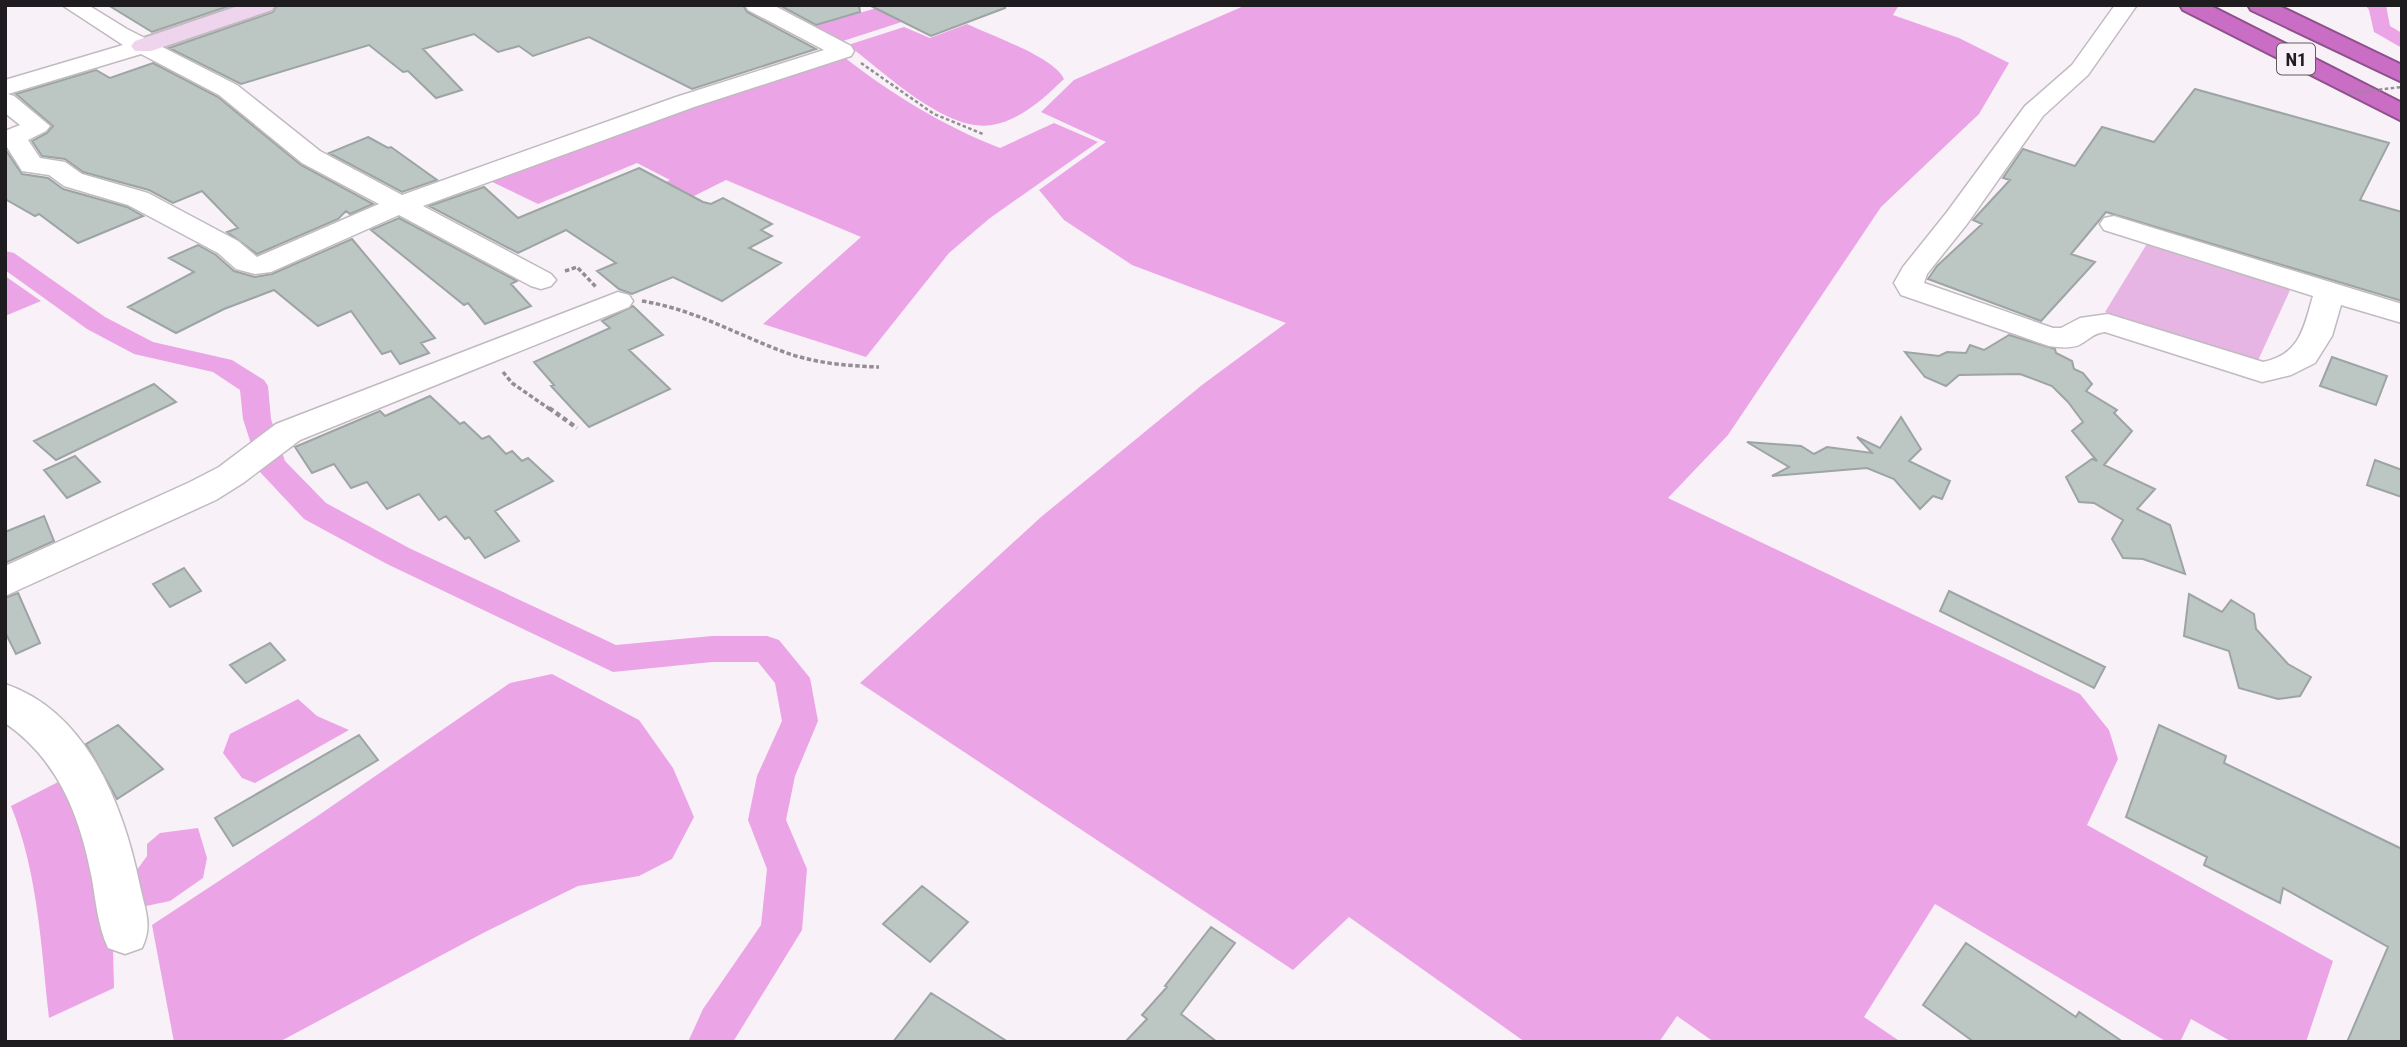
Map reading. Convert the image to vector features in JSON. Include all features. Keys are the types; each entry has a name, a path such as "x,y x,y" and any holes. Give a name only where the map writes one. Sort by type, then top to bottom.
{"highway":[{"name":"N1","path":"2191,5 2402,113"},
{"name":"N1","path":"2234,5 2402,86"},
{"path":"2259,5 2402,75"}],"street":[{"path":"72,5 228,90 311,158 541,280"},
{"path":"5,88 143,46 264,5"},
{"path":"756,5 843,51"},
{"path":"2126,5 2080,70 2034,111 1997,159 1957,218 1913,273 1909,283 1912,289 2049,337 2068,338 2094,322 2109,323 2262,372 2285,369 2305,357 2314,344 2329,292"},
{"path":"5,101 37,126 14,137 31,165 56,168 73,180 138,199 175,216 228,247 249,265 261,266 400,205 685,102 843,51"},
{"path":"2114,224 2402,314"},
{"path":"5,582 106,538 231,475 288,432 618,300"},
{"path":"5,701 55,739 85,784 101,816 125,932"}],"path":[{"path":"843,51 917,103 967,130 983,134"},
{"path":"2349,93 2402,86"},
{"path":"541,280 577,267 607,297 645,301 679,309 786,352 846,367 879,367"},
{"path":"481,354 498,366 512,383 577,428"}],"shaded area":[{"path":"887,5 945,8 840,42 811,27"},
{"path":"1246,5 1899,5 1893,15 1959,38 2009,63 1979,114 1881,207 1728,435 1668,498 2080,694 2109,730 2118,759 2087,825 2333,961 2306,1042 2232,1042 2191,1019 2180,1042 2167,1042 1935,904 1864,1017 1901,1042 1714,1042 1677,1016 1659,1042 1525,1042 1349,917 1293,970 860,683 1041,517 1202,385 1286,323 1132,265 1064,220 1039,190 1106,142 1041,112 1074,80"},
{"path":"967,24 1035,55 1058,71 1064,79 1040,101 1013,118 992,125 974,125 955,120 916,98 848,45 904,27 930,38"},
{"path":"840,54 917,107 1000,148 1054,123 1098,142 990,218 949,253 866,357 763,324 861,237 726,180 662,212 636,198 670,180 637,163 538,204 484,178"},
{"path":"2148,242 2291,288 2256,365 2105,312"},
{"path":"5,276 41,301 5,316"},
{"path":"552,674 639,720 673,768 694,817 672,859 639,876 578,886 485,932 279,1042 174,1042 152,925 316,817 510,683"},
{"path":"298,699 317,716 349,730 255,783 242,778 223,753 230,734"},
{"path":"64,779 79,807 113,949 114,988 49,1018 33,884 11,806"},
{"path":"198,828 207,858 203,878 170,901 146,906 130,893 134,874 147,856 147,844 160,833"}],"building":[{"path":"108,5 232,5 152,32"},
{"path":"277,5 743,5 747,12 816,49 692,89 589,37 533,56 519,46 498,52 474,34 423,49 462,90 436,98 408,71 403,72 369,45 241,84 169,48 273,12"},
{"path":"779,5 859,5 860,12 816,25"},
{"path":"869,5 1005,5 1005,8 931,36"},
{"path":"153,63 218,97 301,165 373,204 350,214 346,211 338,219 257,254 227,232 238,228 202,191 173,203 149,190 83,172 65,159 42,156 32,141 47,133 53,126 16,94 96,70 110,78"},
{"path":"2195,89 2389,143 2360,200 2402,212 2402,301 2106,212 2071,254 2095,262 2041,321 1928,279 1937,266 1982,224 1973,220 2010,180 2003,178 2023,149 2075,166 2102,127 2154,142"},
{"path":"368,137 388,148 391,147 437,180 402,192 329,153"},
{"path":"5,149 22,174 48,178 63,189 127,207 143,216 78,243 39,214 35,216 5,199"},
{"path":"639,168 703,202 711,204 723,198 772,224 761,230 772,236 749,248 781,263 722,301 673,277 632,294 619,289 597,271 616,263 566,230 518,253 429,206 484,187 518,218"},
{"path":"399,218 517,281 511,284 531,306 485,324 468,303 464,305 371,230"},
{"path":"352,239 435,338 421,343 429,353 400,364 391,351 382,354 351,311 318,326 274,290 224,309 176,333 128,307 194,272 169,258 198,245 216,255 234,271 255,277 272,274"},
{"path":"633,306 663,335 629,350 670,389 589,427 551,386 554,385 534,362 610,328 602,321"},
{"path":"2009,335 2055,349 2056,353 2072,361 2074,369 2083,373 2092,384 2086,391 2117,410 2114,413 2132,431 2104,465 2155,489 2137,509 2170,525 2185,574 2143,559 2123,558 2112,539 2123,520 2094,503 2079,502 2066,477 2092,459 2097,461 2072,431 2083,422 2052,386 2020,374 1959,375 1946,386 1925,377 1905,352 1939,356 1947,352 1966,353 1970,345 1984,350"},
{"path":"2332,357 2387,376 2376,405 2320,386"},
{"path":"154,384 176,402 56,460 34,441"},
{"path":"430,396 460,424 464,422 482,439 489,436 506,454 512,451 522,461 528,458 553,481 495,511 519,541 485,558 469,537 465,539 446,516 439,520 419,494 387,509 367,482 351,488 334,464 312,473 295,447 380,411 385,416"},
{"path":"1901,417 1921,449 1909,461 1950,481 1942,499 1933,496 1920,509 1894,479 1867,468 1772,476 1789,467 1747,442 1801,446 1814,454 1827,447 1872,453 1857,437 1880,448"},
{"path":"75,456 100,482 67,498 44,470"},
{"path":"2375,460 2402,470 2402,497 2367,485"},
{"path":"44,516 54,541 5,563 5,532"},
{"path":"184,568 201,591 170,607 153,584"},
{"path":"1949,591 2105,667 2094,688 1940,611"},
{"path":"18,593 40,643 16,654 5,632 5,598"},
{"path":"2189,594 2222,612 2231,600 2254,614 2256,629 2288,664 2311,677 2300,696 2278,699 2239,688 2229,651 2184,636"},
{"path":"270,643 285,660 246,683 230,665"},
{"path":"118,725 163,769 117,799 86,744"},
{"path":"2159,725 2226,756 2224,763 2402,849 2402,1042 2347,1042 2388,947 2283,888 2280,903 2204,865 2207,857 2126,817"},
{"path":"359,735 378,760 233,846 215,818"},
{"path":"922,886 968,922 930,962 883,924"},
{"path":"1211,927 1235,943 1181,1014 1217,1042 1125,1042 1147,1019 1142,1015 1167,987 1165,986"},
{"path":"1966,943 2076,1017 2079,1012 2123,1042 1974,1042 1923,1005"},
{"path":"931,993 1008,1042 893,1042"}],"waterway":[{"path":"2374,5 2378,7 2381,28 2402,42"},
{"path":"5,258 96,323 144,348 222,366 254,386 257,419 271,465 315,511 398,556 613,659 712,649 767,649 792,678 800,721 776,776 767,820 787,869 781,930 710,1042"}]}
